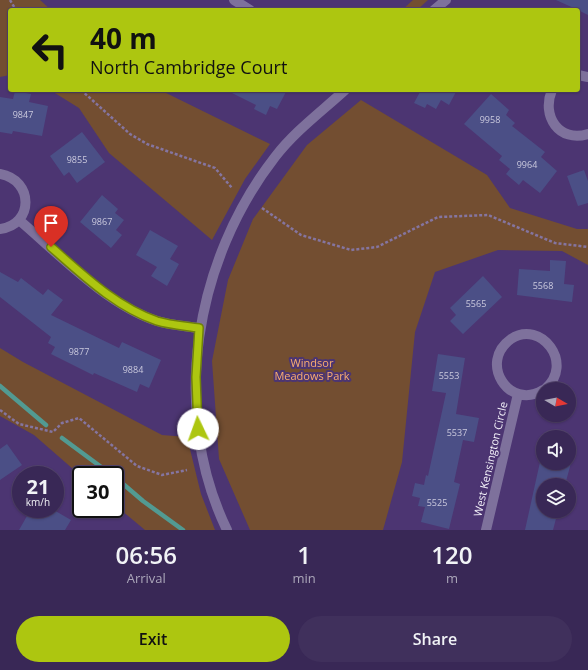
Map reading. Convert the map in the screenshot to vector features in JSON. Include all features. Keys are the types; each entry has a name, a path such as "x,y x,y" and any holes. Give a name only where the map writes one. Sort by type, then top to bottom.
{"street":[{"path":"234,0 247,8"},
{"path":"227,530 220,516 205,468 198,429 196,377 199,328 228,233 248,198 275,157 306,122 341,92"},
{"path":"551,92 548,99 548,110 551,120 557,128 566,134 576,136 588,134"},
{"path":"0,174 15,180 24,192 25,206 19,220 13,225 0,229"},
{"path":"19,220 94,284 127,307 157,321 199,328"},
{"name":"West Kensington Circle","path":"536,393 530,395 518,394 508,389 500,380 497,368 498,356 504,346 513,338 524,335 536,336 546,341 554,350 557,362 556,374 552,382"},
{"name":"West Kensington Circle","path":"486,530 518,394"}],"path":[{"path":"83,92 130,134 147,144 215,168 232,188"},
{"path":"262,208 301,235 351,250 376,247 438,217 488,215 555,243 588,247"},
{"path":"0,410 19,424 53,432 62,423 78,418 137,466 162,475 187,470"}],"green space":[{"path":"0,0 40,0 49,8 8,8 8,75 0,77"},
{"path":"413,0 428,0 419,8 404,8"},
{"path":"53,92 164,92 270,144 245,179 212,240 109,153 79,108"},
{"name":"Windsor Meadows Park","path":"361,100 487,175 510,208 577,229 588,229 588,265 562,251 498,250 435,272 415,332 402,462 383,530 250,530 219,459 212,361 228,280 253,219 307,145"},
{"path":"0,348 23,362 162,435 187,437 201,494 215,530 145,530 124,512 124,466 72,466 72,468 34,435 0,416"}],"building":[{"path":"556,0 588,0 588,15 580,11 580,8 574,8"},
{"path":"15,92 31,94 29,102 48,106 42,136 13,131 12,134 0,132 0,97 13,99"},
{"path":"230,92 286,92 277,109 270,106 266,115 254,109 256,105"},
{"path":"420,92 456,92 449,105 441,100 436,109 427,104 425,108 414,103"},
{"path":"491,94 509,110 506,115 515,123 512,126 545,152 541,157 557,171 540,193 523,180 519,185 506,174 510,169 499,160 502,156 464,124"},
{"path":"82,132 105,162 77,183 69,172 64,176 50,156"},
{"path":"584,170 588,181 588,203 578,206 567,176"},
{"path":"102,195 118,209 115,213 124,220 116,230 122,235 111,248 80,222"},
{"path":"150,230 178,246 170,259 179,264 167,286 151,276 157,267 136,255"},
{"path":"550,260 566,261 564,284 574,285 572,302 517,295 519,269 550,271"},
{"path":"0,272 18,282 21,278 43,295 48,289 63,300 51,315 119,348 122,342 161,360 149,388 140,384 137,392 94,373 93,375 51,354 55,347 48,343 51,337 0,297"},
{"path":"483,276 502,297 463,334 450,321 456,315 450,308"},
{"path":"438,354 465,358 456,414 479,418 474,442 463,440 454,482 460,484 449,529 421,522 425,507 418,506 420,498 412,496 415,483 424,485 426,475 428,476 446,393 432,391"},
{"path":"7,444 22,465 12,466 12,472 0,480 0,449"},
{"path":"538,470 569,470 567,478 536,478"},
{"path":"536,480 536,518 556,518 553,530 525,530"},
{"path":"64,516 71,520 65,530 19,530 26,518 64,518"}],"waterway":[{"path":"0,386 46,425"},
{"path":"62,438 100,466"},
{"path":"124,485 143,501 183,530"}],"route":[{"path":"51,247 94,284 127,307 157,321 199,328 196,377 198,429"}]}
